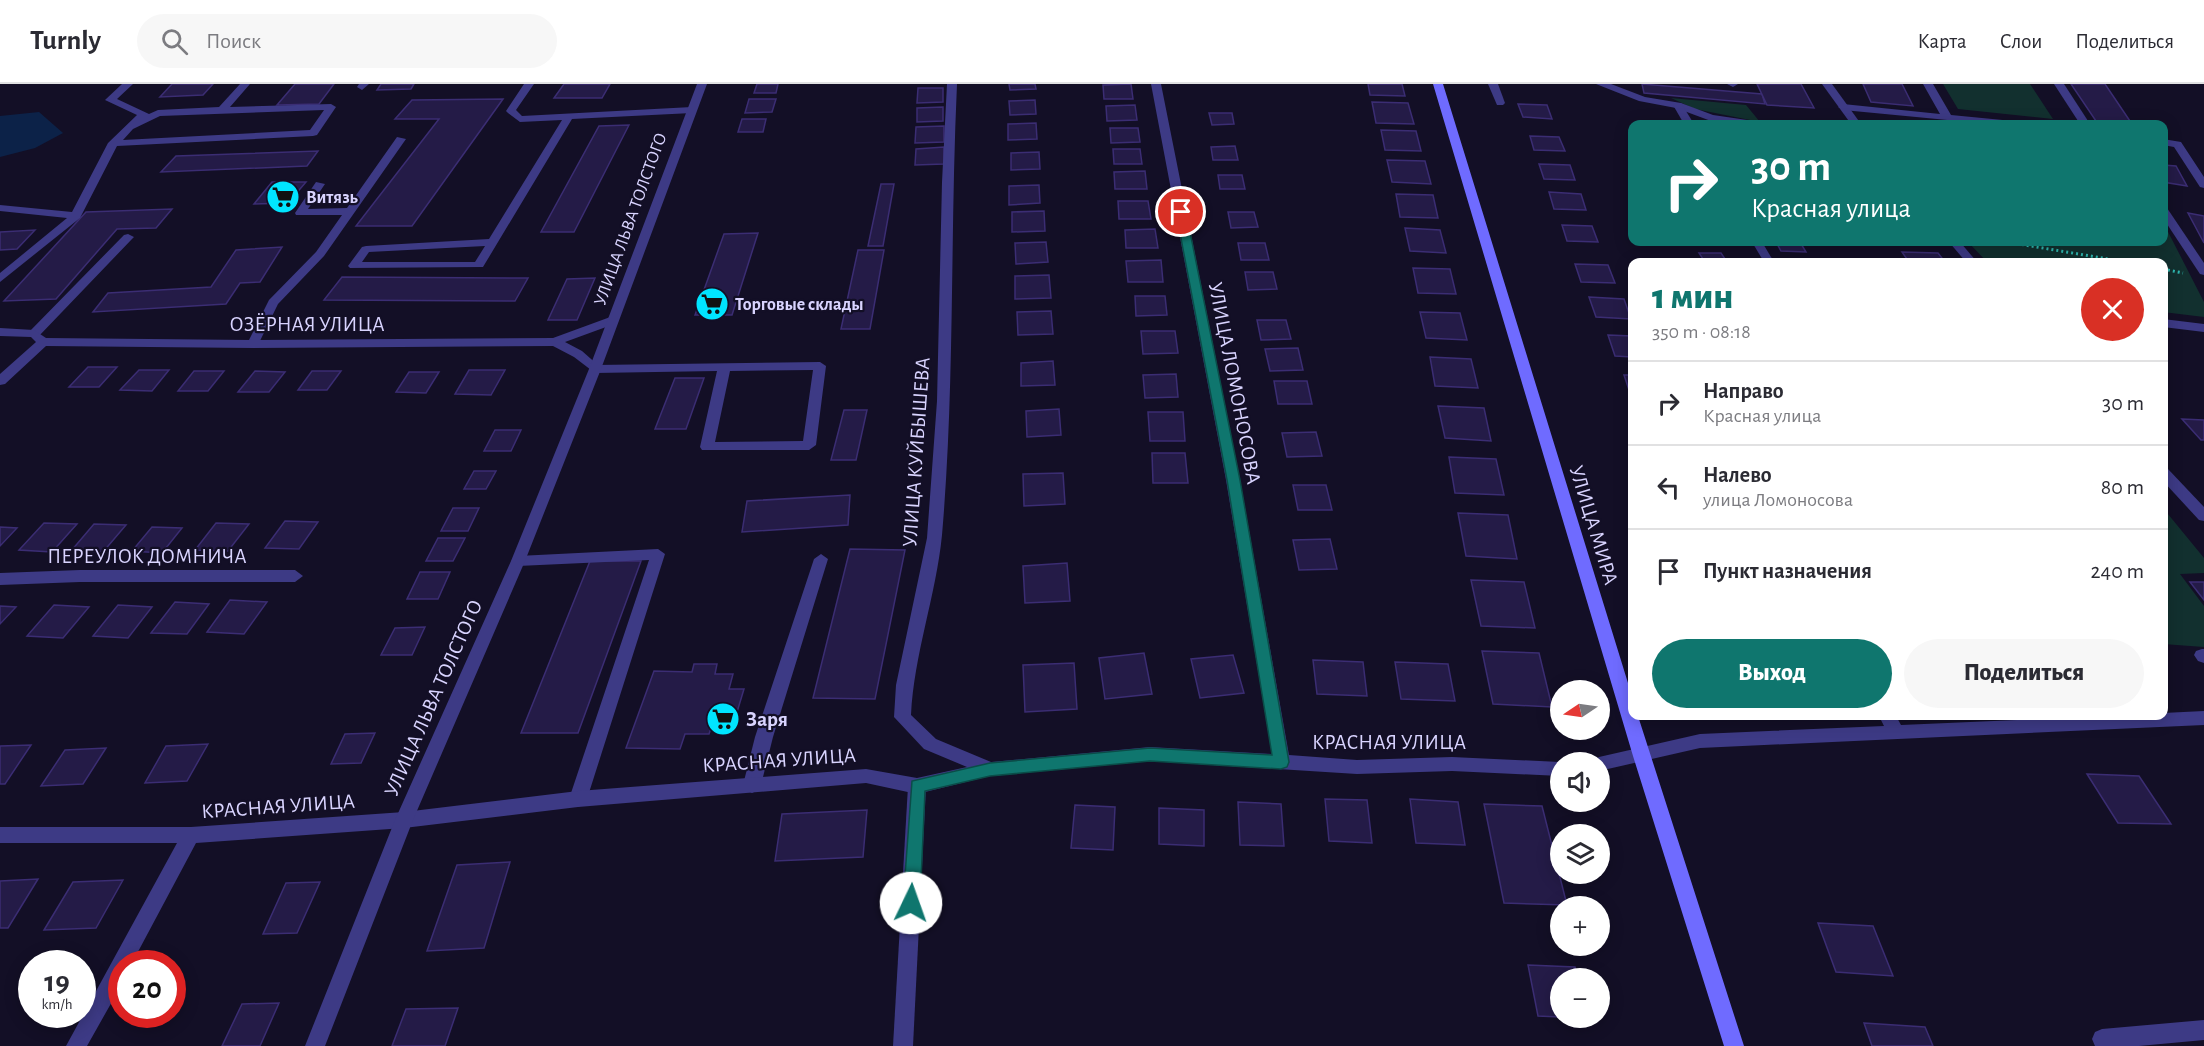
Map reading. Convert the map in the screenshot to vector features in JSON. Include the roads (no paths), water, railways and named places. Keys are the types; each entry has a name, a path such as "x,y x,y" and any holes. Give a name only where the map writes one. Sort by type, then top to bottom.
{"main road":[{"name":"УЛИЦА МИРА","path":"1438,84 1628,710"},
{"name":"УЛИЦА МИРА","path":"1631,720 1734,1046"}],"street":[{"path":"0,279 76,216 113,143 144,114 110,100 128,84"},
{"path":"222,110 245,84"},
{"path":"530,84 511,111 520,119 692,110"},
{"name":"УЛИЦА ЛЬВА ТОЛСТОГО","path":"315,1046 404,820 518,561 595,369 702,84"},
{"name":"УЛИЦА КУЙБЫШЕВА","path":"952,84 947,182 944,401 934,537 904,685 902,717 930,744 990,769"},
{"name":"УЛИЦА ЛОМОНОСОВА","path":"1156,84 1233,480 1281,762"},
{"path":"1493,84 1500,104"},
{"path":"1601,84 1629,92 1642,99 1678,105 1711,118 1725,120"},
{"path":"1827,84 1853,120"},
{"path":"1928,84 1947,117"},
{"path":"2059,84 2082,120"},
{"path":"1678,105 1687,120"},
{"path":"113,143 313,134 331,107 158,113 130,127"},
{"path":"1843,107 1975,120"},
{"path":"490,242 366,249 354,266 479,265 490,242 569,116"},
{"path":"253,344 273,303 320,255 401,139"},
{"path":"2168,143 2177,144 2204,185"},
{"path":"320,184 300,213 350,211"},
{"path":"0,208 76,216"},
{"path":"2168,218 2204,272"},
{"path":"0,381 128,237"},
{"path":"1958,246 1968,258"},
{"name":"ОЗЁРНАЯ УЛИЦА","path":"0,333 39,338 253,344 555,342 613,320"},
{"path":"2168,323 2204,328"},
{"path":"555,342 578,354 595,369 820,366 809,446 707,447 724,368"},
{"path":"2168,477 2204,516"},
{"path":"518,561 658,554 578,799"},
{"path":"752,784 764,737 821,559"},
{"name":"ПЕРЕУЛОК ДОМНИЧА","path":"0,579 80,576 295,576"},
{"path":"2168,720 2204,718"},
{"path":"1889,720 1897,733"},
{"path":"1610,762 1700,741 2163,720"},
{"name":"КРАСНАЯ УЛИЦА","path":"0,835 191,835 404,820 578,799 866,776 917,786 990,769 1150,754 1357,767 1452,764 1550,769"},
{"path":"903,1046 917,786"},
{"path":"129,950 191,835"},
{"path":"76,1046 108,988"},
{"path":"2102,1039 2204,1030"}],"water":[{"path":"39,112 63,133 35,148 0,157 0,116"}],"place":[{"name":"Витязь","path":"283,197"},
{"name":"Торговые склады","path":"712,304"},
{"name":"Заря","path":"723,719"}]}
